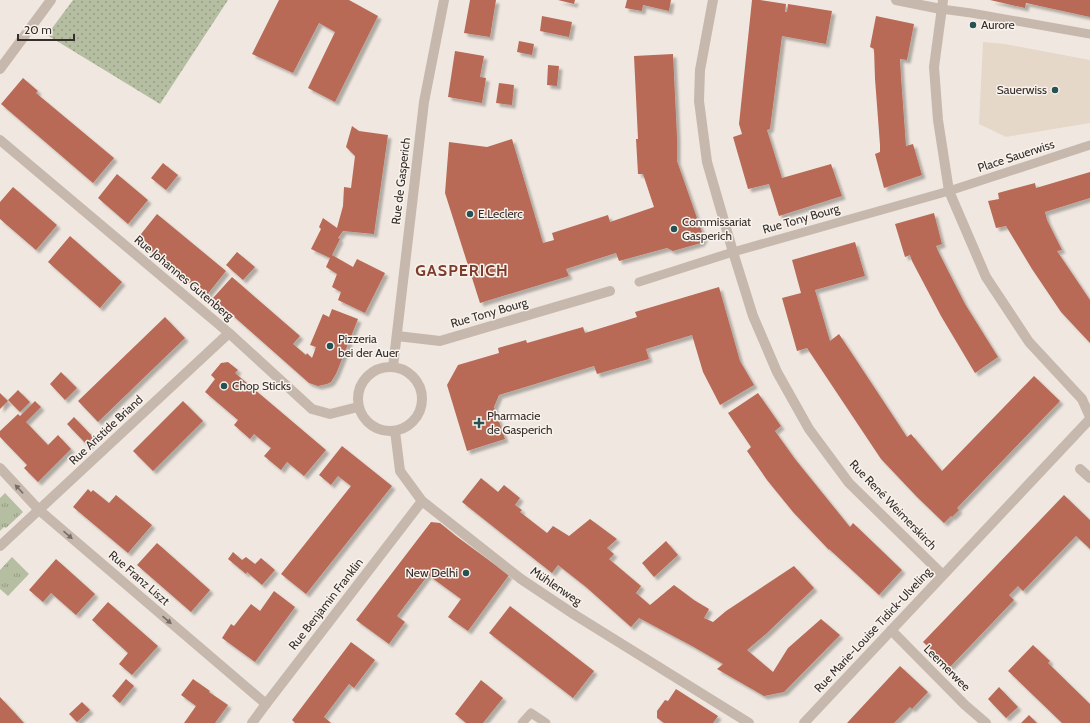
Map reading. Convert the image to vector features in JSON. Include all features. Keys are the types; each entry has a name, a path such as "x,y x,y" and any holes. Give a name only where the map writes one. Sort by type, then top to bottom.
{"street":[{"path":"0,69 51,0"},
{"name":"Rue de Gasperich","path":"393,367 424,102 444,0"},
{"name":"Rue René Weimerskirch","path":"713,0 700,70 699,100 707,162 753,316 777,372 809,429 850,483 943,574"},
{"path":"896,0 942,4 934,67 938,120 948,190 986,277 1029,342 1082,399 1090,418"},
{"name":"Rue Johannes Gutenberg","path":"0,140 229,333 312,409 330,414 358,407"},
{"name":"Rue Tony Bourg","path":"397,336 440,341 610,291"},
{"name":"Rue Aristide Briand","path":"0,546 229,333"},
{"path":"393,367 404,371 414,378 420,387 422,398 421,410 415,420 406,427 395,431 386,431 376,428 368,423 358,407 358,394 363,383 371,374 381,368 393,367"},
{"name":"Rue Marie-Louise Tidick-Ulveling","path":"804,723 1090,418"},
{"name":"Mühlenweg","path":"395,431 400,471 422,501 527,583 575,615 749,723"},
{"name":"Rue Franz Liszt","path":"0,468 39,510 266,704"},
{"path":"1080,469 1090,478"},
{"name":"Rue Benjamin Franklin","path":"252,723 422,501"},
{"name":"Leemerwee","path":"890,630 965,705 986,723"}],"lane":[{"path":"942,4 971,13 1090,34"},
{"name":"Place Sauerwiss","path":"948,190 1090,145"},
{"name":"Rue Tony Bourg","path":"640,282 733,252 948,190"},
{"path":"522,723 531,713 546,723"}],"green space":[{"path":"73,0 228,0 160,104 47,35"},
{"path":"5,493 23,512 6,528 4,527 0,531 0,498"},
{"path":"12,557 29,574 8,596 0,589 0,570"}],"shaded area":[{"path":"983,42 1005,44 1090,60 1090,123 1006,137 979,124"}],"building":[{"path":"279,0 349,0 378,16 335,102 308,88 335,32 319,23 293,73 252,54"},
{"path":"470,0 496,0 490,37 464,33"},
{"path":"558,0 575,0 574,4"},
{"path":"627,0 671,0 669,11 643,5 642,11 625,8"},
{"path":"752,0 786,4 785,12 787,12 788,4 832,11 826,44 782,36 770,129 767,130 782,178 831,164 842,196 779,216 769,184 748,189 733,137 742,134 739,124"},
{"path":"990,0 1090,0 1090,17 1026,3 1025,8"},
{"path":"542,16 572,22 569,37 540,31"},
{"path":"876,16 914,24 907,60 900,59 906,146 913,144 922,175 884,188 875,154 880,152 880,145 874,49 870,47"},
{"path":"519,41 534,44 532,55 517,52"},
{"path":"455,51 484,56 480,77 486,78 482,103 448,97"},
{"path":"673,54 677,161 704,238 701,243 673,251 667,248 619,261 616,253 566,269 569,276 480,303 445,193 449,142 487,147 512,139 543,243 554,240 552,233 608,215 610,222 654,207 643,174 638,174 634,56"},
{"path":"548,65 559,66 557,86 547,85"},
{"path":"23,78 38,91 36,93 114,158 93,183 1,104"},
{"path":"499,83 514,85 512,105 496,103"},
{"path":"352,126 359,131 388,135 374,234 343,231 338,238 340,239 332,255 353,267 357,259 385,273 365,313 338,300 341,292 332,287 337,274 326,267 330,258 311,249 321,229 319,227 323,218 337,228 343,206 344,187 351,188 355,156 346,147"},
{"path":"163,163 178,175 166,190 151,178"},
{"path":"1090,172 1090,198 1045,212 1047,220 1062,250 1057,251 1090,300 1090,343 1061,312 1032,269 1006,226 996,228 988,201 999,199 998,193 1035,183 1036,188"},
{"path":"117,174 148,200 128,224 98,198"},
{"path":"13,187 57,225 36,250 0,219 0,202"},
{"path":"934,213 942,244 936,246 939,253 965,304 998,357 975,373 941,316 910,255 905,257 895,224"},
{"path":"157,214 226,271 206,296 137,239"},
{"path":"70,236 122,282 100,308 48,262"},
{"path":"855,242 865,276 815,290 830,341 839,334 907,437 911,434 942,471 1034,376 1060,401 957,508 959,510 944,523 881,459 807,348 797,351 782,298 801,293 792,260"},
{"path":"237,252 255,267 243,280 226,265"},
{"path":"232,277 300,336 293,344 312,358 316,347 310,345 323,314 329,317 332,309 358,319 336,374 331,382 318,386 309,383 213,298"},
{"path":"719,287 740,361 754,385 720,405 703,372 692,335 646,349 649,359 597,374 594,366 499,395 494,407 505,439 467,451 447,385 458,365 499,353 498,348 526,340 527,343 583,327 585,333 637,317 635,312"},
{"path":"165,317 185,338 98,422 78,401"},
{"path":"228,362 238,370 235,373 326,450 304,476 287,462 281,470 264,456 271,448 254,434 250,439 234,425 238,420 205,392 215,379 211,375 221,363"},
{"path":"61,372 77,388 65,400 50,384"},
{"path":"18,390 30,402 20,412 8,400"},
{"path":"0,393 8,401 0,409"},
{"path":"758,393 781,426 775,431 795,459 850,527 853,523 902,570 879,595 829,550 793,512 767,480 747,451 751,447 728,413"},
{"path":"35,401 41,407 26,422 48,445 58,435 71,449 38,482 24,468 27,465 0,437 0,431 18,414 20,416"},
{"path":"183,401 203,421 153,471 133,451"},
{"path":"74,417 95,439 88,446 67,424"},
{"path":"342,446 392,486 306,594 281,574 351,486 338,476 331,485 319,475"},
{"path":"481,478 498,492 504,485 520,498 515,505 522,510 520,512 547,533 553,526 569,536 590,519 617,539 607,548 614,554 609,559 641,586 636,593 650,605 674,585 709,609 704,618 713,622 726,611 794,566 814,588 747,650 773,672 788,648 821,619 840,635 784,692 764,696 717,669 723,664 639,618 631,627 586,587 558,565 552,573 462,502"},
{"path":"88,489 91,492 93,490 109,503 116,495 152,525 128,553 73,507"},
{"path":"1064,495 1090,520 1090,549 1076,536 1023,591 1018,586 1009,595 1014,600 950,667 923,642"},
{"path":"431,522 440,523 509,575 468,631 448,617 461,599 428,575 397,616 405,622 389,644 356,620"},
{"path":"666,541 678,555 654,577 642,563"},
{"path":"157,543 210,590 191,612 137,565"},
{"path":"233,552 242,560 246,557 255,564 261,558 275,570 262,585 247,572 246,574 228,559"},
{"path":"56,559 95,594 76,615 51,593 43,602 29,590"},
{"path":"274,591 295,607 255,662 222,638 231,624 234,626 251,604 260,611"},
{"path":"108,602 158,646 132,675 119,664 128,653 92,620"},
{"path":"510,606 594,671 573,698 489,633"},
{"path":"351,642 375,660 354,688 349,684 324,717 331,723 295,723 292,720"},
{"path":"1033,645 1050,661 1048,663 1090,704 1090,723 1062,723 1008,671"},
{"path":"900,666 928,692 912,709 910,707 894,723 847,723"},
{"path":"126,679 134,686 120,703 112,696"},
{"path":"193,679 228,705 215,723 184,723 196,706 181,695"},
{"path":"481,680 503,698 483,723 466,723 455,714"},
{"path":"999,687 1018,707 1006,718 988,699"},
{"path":"676,689 718,716 713,723 664,723 657,718 657,711 665,700 668,701"},
{"path":"0,697 15,713 24,723 0,723"},
{"path":"82,702 90,710 77,722 69,714"},
{"path":"1029,715 1037,723 1021,723"}],"place":[{"name":"Aurore","path":"973,25"},
{"name":"Sauerwiss","path":"1055,90"},
{"name":"E.Leclerc","path":"470,214"},
{"name":"Commissariat Gasperich","path":"674,229"},
{"name":"Pizzeria bei der Auer","path":"330,346"},
{"name":"Chop Sticks","path":"224,386"},
{"name":"Pharmacie de Gasperich","path":"479,423"},
{"name":"New Delhi","path":"466,573"}],"district":[{"name":"GASPERICH","path":"462,270"}]}
